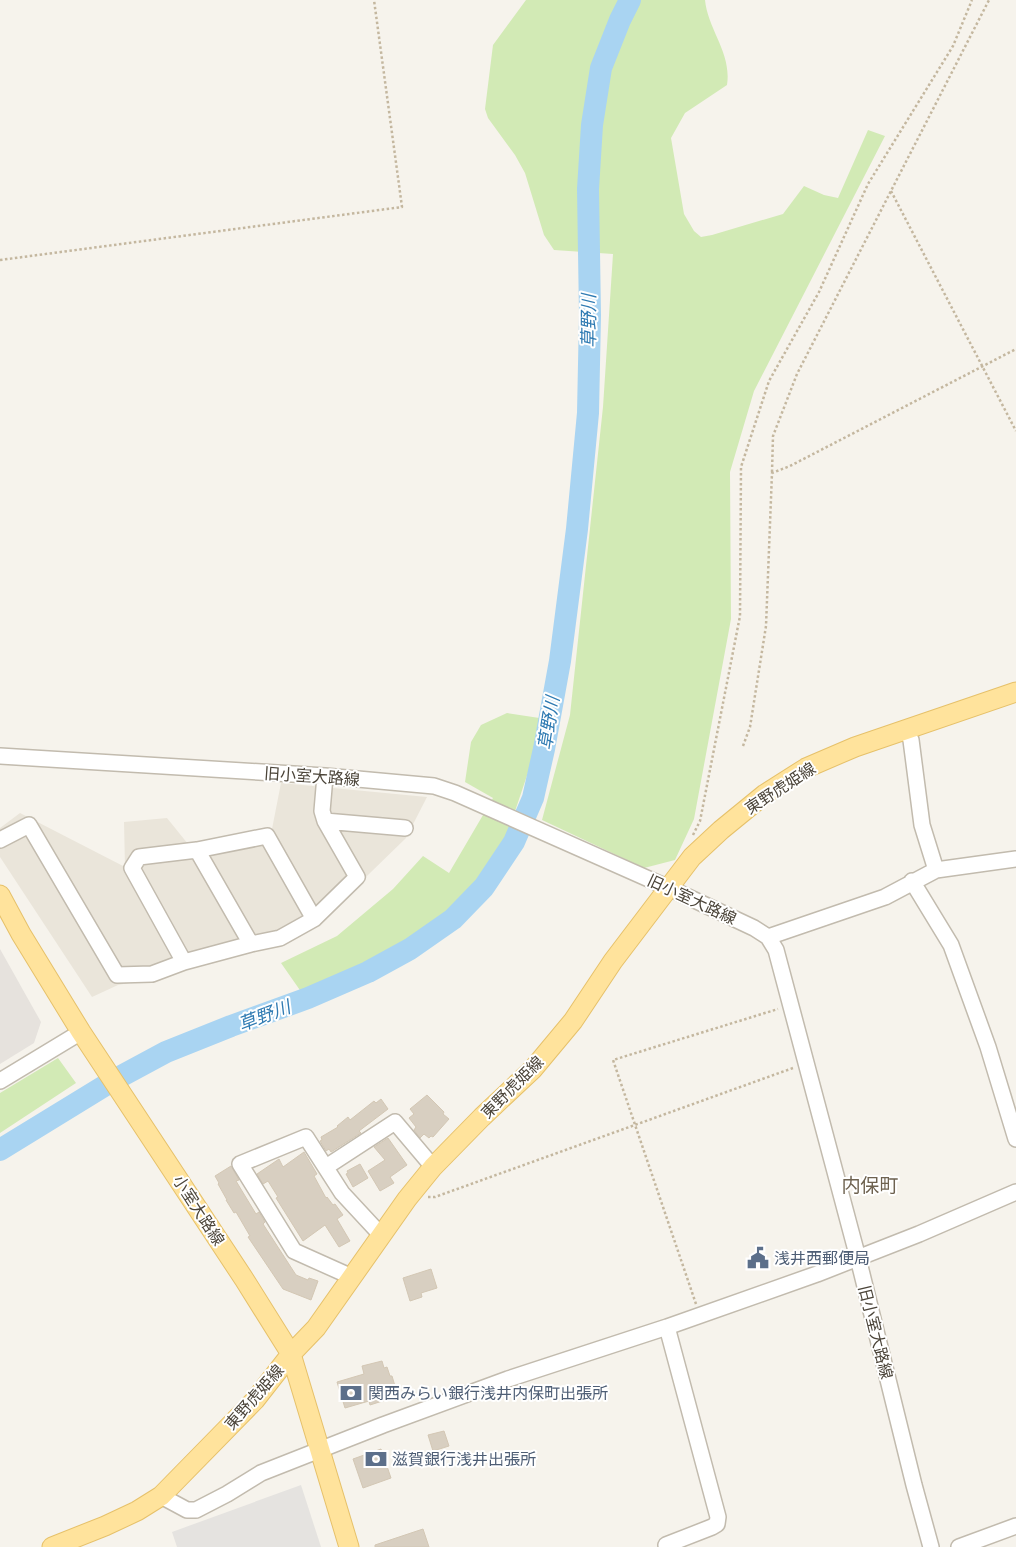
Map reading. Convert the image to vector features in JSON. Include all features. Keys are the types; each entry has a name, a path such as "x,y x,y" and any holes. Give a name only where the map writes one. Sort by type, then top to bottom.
{"main road":[{"name":"東野虎姫線","path":"52,1547 105,1526 161,1496 255,1400 292,1354 316,1328 381,1236 433,1167 533,1069 573,1021 661,885 720,830 765,794 806,768 855,747 1016,692"},
{"name":"小室大路線","path":"0,895 21,934 83,1034 292,1354 349,1547"}],"street":[{"path":"906,729 911,740 922,825 936,870"},
{"name":"旧小室大路線","path":"0,756 325,776 434,786 455,793 661,885 754,928 768,937 776,950 791,1005 858,1258 931,1547"},
{"path":"0,840 29,825 116,975 152,974 184,962 280,938 314,919 357,877 325,821 322,811 325,776"},
{"path":"325,821 405,828"},
{"path":"184,962 132,868 138,857 196,850 267,836 314,919"},
{"path":"196,850 251,944"},
{"path":"768,937 885,897 912,881 936,870 1016,859"},
{"path":"912,881 951,945 988,1047 1016,1139"},
{"path":"0,1081 83,1034"},
{"path":"326,1167 395,1122 433,1167"},
{"path":"352,1277 294,1251 240,1164 306,1137 342,1193 381,1236"},
{"path":"161,1496 187,1510 196,1510 261,1473 508,1379 667,1327 858,1258 1016,1192"},
{"path":"664,1546 712,1527 717,1524 718,1518 667,1327"},
{"path":"960,1547 1016,1526"}],"path":[{"path":"0,260 402,207 374,0"},
{"path":"691,838 700,821 740,616 741,467 769,381 819,292 868,184 954,46 972,0"},
{"path":"743,746 750,727 766,626 773,436 797,374 989,0"},
{"path":"891,191 1016,431"},
{"path":"772,473 790,466 1016,349"},
{"path":"700,1315 612,1060 791,1005"},
{"path":"408,1199 435,1197 806,1064"}],"shaded area":[{"path":"281,783 427,797 406,838 332,910 151,979 118,985 92,997 0,857 0,828 20,813 125,867 124,822 167,818 188,844 272,829"},
{"path":"0,949 41,1022 34,1043 0,1064"},
{"path":"301,1485 321,1547 177,1547 172,1532"}],"green space":[{"path":"526,0 705,0 710,21 726,62 728,73 727,85 685,113 671,138 684,214 694,231 701,237 783,214 804,186 824,195 838,198 868,130 885,136 754,391 730,472 731,619 694,819 675,860 644,868 542,820 570,715 603,407 613,254 554,250 544,235 525,173 515,155 488,118 485,109 493,45"},
{"path":"507,713 546,719 505,841 459,906 397,950 304,996 281,963 337,936 393,889 423,856 449,873 493,798 465,782 471,742 481,725"},
{"path":"58,1058 76,1083 0,1133 0,1093"}],"building":[{"path":"427,1095 449,1119 433,1137 429,1138 424,1134 420,1138 414,1130 416,1127 409,1118 414,1114 410,1109"},
{"path":"381,1099 388,1109 359,1131 361,1133 331,1152 329,1149 326,1151 320,1141 322,1140 321,1137 338,1127 348,1117 350,1120 374,1101 376,1103"},
{"path":"388,1138 407,1165 390,1177 394,1183 380,1191 368,1171 385,1160 374,1147"},
{"path":"304,1152 317,1174 314,1176 326,1198 333,1205 335,1204 343,1215 337,1219 350,1241 339,1247 325,1225 303,1241 276,1198 278,1197 268,1181 263,1184 257,1174 279,1159 283,1167"},
{"path":"360,1164 368,1178 353,1187 346,1174 348,1173 347,1171"},
{"path":"231,1166 239,1180 236,1181 256,1214 259,1212 265,1222 263,1224 296,1275 308,1280 309,1278 318,1281 311,1300 283,1289 248,1237 250,1236 236,1212 234,1213 226,1200 215,1176"},
{"path":"431,1269 437,1288 421,1293 422,1297 410,1301 403,1278"},
{"path":"382,1361 384,1368 387,1367 390,1376 392,1376 398,1396 370,1405 369,1401 345,1408 337,1382 364,1374 362,1366"},
{"path":"444,1431 449,1446 433,1451 428,1435"},
{"path":"381,1449 391,1478 363,1488 353,1459"},
{"path":"423,1529 429,1547 375,1547 375,1545"}],"waterway":[{"name":"草野川","path":"0,1150 114,1080 166,1052 308,998 368,972 410,949 453,919 484,887 514,842 533,798 560,661 577,529 588,413 590,315 588,189 592,125 601,68 630,0"}],"place":[{"name":"浅井西郵便局","path":"758,1258"},
{"name":"関西みらい銀行浅井内保町出張所","path":"351,1393"},
{"name":"滋賀銀行浅井出張所","path":"376,1459"}],"district":[{"name":"内保町","path":"870,1185"}]}
